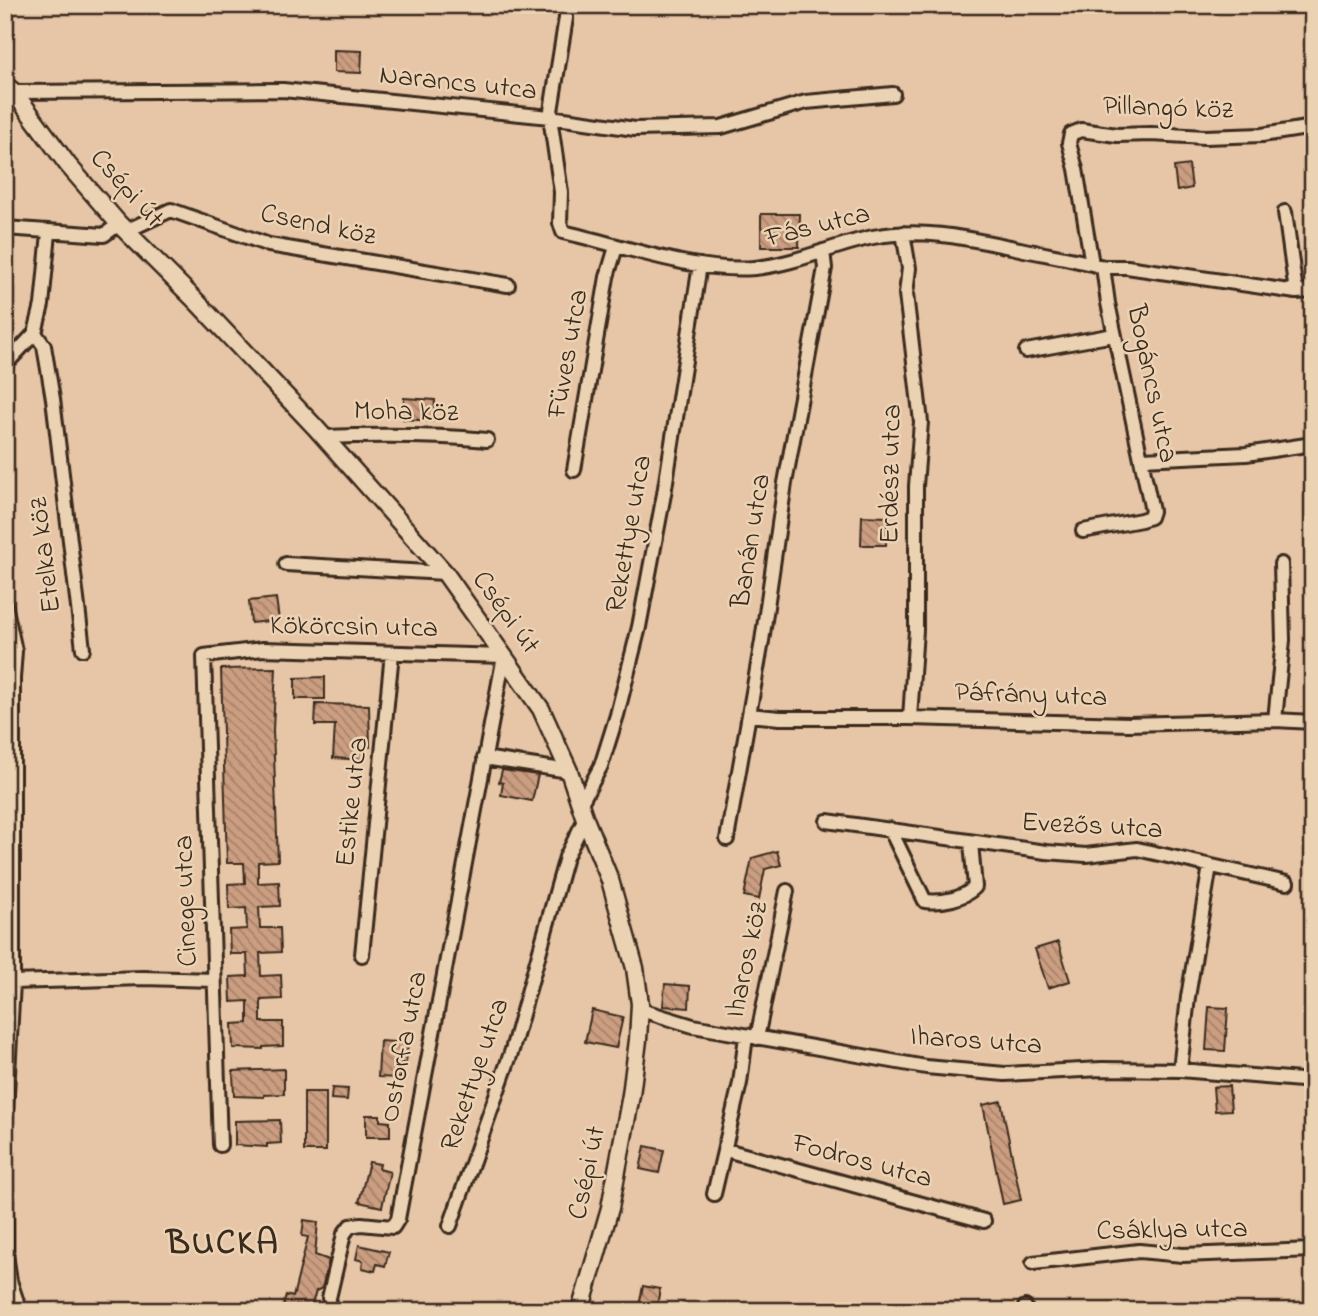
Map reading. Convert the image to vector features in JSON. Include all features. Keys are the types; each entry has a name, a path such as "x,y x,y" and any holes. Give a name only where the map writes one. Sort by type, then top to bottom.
{"street":[{"name":"Fás utca","path":"566,5 550,117 561,192 560,223 564,232 603,241 616,247 699,265 754,268 873,237 903,233 942,233 1097,265 1296,292 1313,291"},
{"name":"Narancs utca","path":"9,88 283,90 550,117 635,129 721,127 806,102 893,94"},
{"name":"Csépi út","path":"9,88 68,165 123,228 324,437 444,573 541,709 569,771 610,880 635,968 641,1010 631,1095 610,1208 580,1311"},
{"name":"Pillangó köz","path":"1097,265 1069,143 1071,134 1081,130 1117,135 1205,137 1262,135 1313,127"},
{"name":"Csend köz","path":"5,228 104,235 171,210 269,245 508,285"},
{"path":"1285,212 1296,292"},
{"path":"5,365 35,333 42,305 49,233"},
{"name":"Erdész utca","path":"903,233 909,268 905,294 921,422 916,486 916,630 910,718"},
{"name":"Füves utca","path":"574,470 607,277 616,247"},
{"name":"Banán utca","path":"727,839 785,483 825,268 823,251"},
{"name":"Rekettye utca","path":"450,1226 512,1050 566,857 601,766 617,715 639,627 664,494 699,265"},
{"name":"Bogáncs utca","path":"1083,531 1141,520 1150,517 1152,511 1097,265"},
{"name":"Etelka köz","path":"35,333 44,346 53,399 83,649"},
{"path":"1026,351 1114,335"},
{"name":"Moha köz","path":"324,437 401,435 487,440"},
{"path":"1142,459 1246,454 1313,444"},
{"path":"286,564 444,573"},
{"path":"1275,720 1283,640 1281,564"},
{"path":"5,604 15,651 9,759 9,955 13,982 12,1040 5,1130 6,1254 10,1281 20,1311"},
{"name":"Kökörcsin utca","path":"204,656 263,649 504,656"},
{"name":"Estike utca","path":"362,955 393,653"},
{"name":"Cinege utca","path":"204,656 220,1145"},
{"name":"Ostorfa utca","path":"329,1298 344,1234 350,1226 361,1224 393,1227 398,1219 504,656"},
{"name":"Páfrány utca","path":"749,715 780,718 910,718 1129,724 1275,720 1313,722"},
{"path":"484,758 569,771"},
{"name":"Evezős utca","path":"827,821 971,843 1086,855 1137,849 1287,883"},
{"path":"890,829 925,901 935,902 966,895 975,887 971,843"},
{"path":"1180,1070 1188,997 1210,866"},
{"name":"Iharos köz","path":"751,1037 787,891"},
{"path":"13,982 143,978 214,980"},
{"name":"Iharos utca","path":"641,1010 693,1026 926,1067 1004,1074 1102,1069 1180,1070 1313,1081"},
{"path":"714,1194 751,1037"},
{"name":"Fodros utca","path":"726,1150 984,1221"},
{"name":"Csáklya utca","path":"1033,1263 1139,1251 1183,1255 1313,1250"}],"building":[{"path":"334,50 362,51 361,73 334,72"},
{"path":"1189,165 1192,188 1177,191 1174,167"},
{"path":"761,214 800,214 799,247 761,247"},
{"path":"404,398 435,400 434,421 403,419"},
{"path":"862,516 887,517 886,545 861,545"},
{"path":"276,598 279,620 251,623 249,601"},
{"path":"276,668 273,730 278,861 258,862 258,883 279,882 280,906 259,907 260,928 280,928 281,952 260,953 261,976 281,975 282,999 261,1000 261,1022 283,1022 283,1046 263,1049 233,1048 232,1024 248,1023 248,1001 231,1002 230,977 248,976 247,954 230,954 229,930 247,929 246,908 229,909 228,884 245,883 244,863 227,863 221,669"},
{"path":"325,677 325,699 295,699 295,678"},
{"path":"316,704 369,705 370,747 365,747 364,760 333,758 335,725 315,725"},
{"path":"502,770 538,775 532,801 501,795 503,783 499,782"},
{"path":"777,851 781,865 765,869 759,899 744,896 752,858"},
{"path":"1058,942 1070,981 1048,988 1035,949"},
{"path":"665,984 690,986 689,1008 663,1006"},
{"path":"1209,1007 1228,1008 1225,1051 1206,1050"},
{"path":"592,1010 623,1017 616,1048 585,1042"},
{"path":"380,1041 408,1043 406,1063 401,1063 401,1078 378,1077"},
{"path":"284,1069 284,1094 264,1097 234,1096 233,1071"},
{"path":"1229,1086 1231,1110 1215,1111 1213,1087"},
{"path":"332,1088 348,1089 347,1100 331,1099"},
{"path":"304,1092 326,1092 326,1151 304,1151"},
{"path":"1001,1101 1021,1200 1003,1204 983,1105"},
{"path":"366,1115 380,1115 380,1121 390,1122 390,1137 366,1137"},
{"path":"280,1120 281,1143 267,1144 267,1147 235,1145 235,1121"},
{"path":"645,1146 664,1150 659,1173 640,1169"},
{"path":"369,1162 380,1164 379,1169 390,1172 382,1207 359,1202"},
{"path":"304,1220 318,1222 315,1255 329,1260 322,1288 316,1291 310,1311 282,1311 286,1295 293,1297 308,1237 302,1236"},
{"path":"359,1245 389,1252 385,1266 377,1264 375,1271 362,1268 363,1261 356,1259"},
{"path":"643,1286 660,1289 656,1311 638,1311"}],"district":[{"name":"BUCKA","path":"223,1244"}]}
